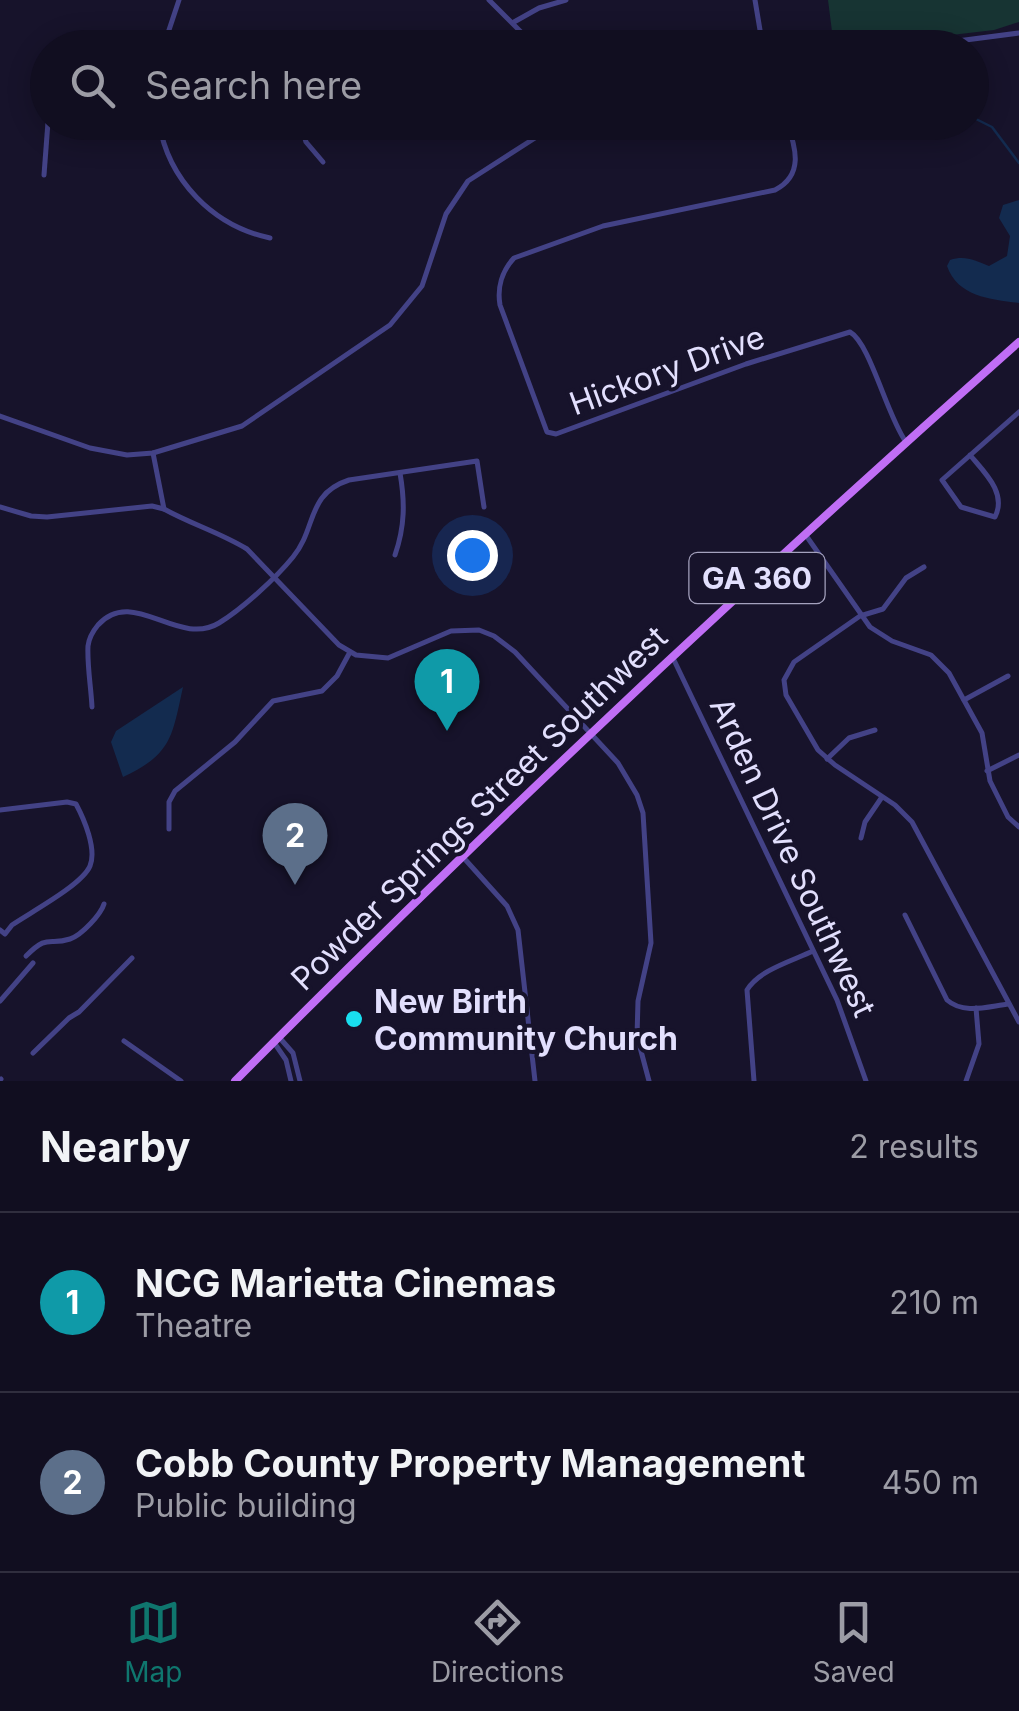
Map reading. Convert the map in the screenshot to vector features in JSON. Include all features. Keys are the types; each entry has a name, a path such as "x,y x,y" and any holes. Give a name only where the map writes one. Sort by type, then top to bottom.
{"main road":[{"name":"Powder Springs Street Southwest","path":"235,1081 462,856 672,656 1019,342"}],"street":[{"path":"169,30 178,0"},
{"path":"489,0 517,30"},
{"path":"512,22 566,0"},
{"path":"755,0 760,30"},
{"path":"989,37 1019,33"},
{"path":"44,175 47,140"},
{"path":"162,140 173,168 210,211 232,228 270,238"},
{"path":"305,140 323,162"},
{"path":"0,416 90,448 127,454 153,452 242,426 390,324 422,286 446,214 463,186 527,140"},
{"name":"Hickory Drive","path":"793,140 796,166 789,182 775,190 603,226 514,258 498,291 514,349 543,426 551,435 746,364 850,332 858,336 867,352 878,387 906,442"},
{"path":"970,455 992,482 999,498 995,518 961,507 942,480 970,455 1019,412"},
{"path":"153,452 164,509"},
{"path":"92,706 88,645 102,620 122,611 147,615 185,630 208,628 234,612 296,555 316,506 333,485 477,461 484,507"},
{"path":"394,555 404,513 400,472"},
{"path":"0,507 31,516 152,506 164,509 196,528 234,541 274,575 350,652 388,658 450,631 478,630 494,636 515,652 624,771 638,795 643,812 651,942 638,1001 637,1036 649,1081"},
{"path":"804,534 860,616 884,637 937,658 983,737 987,771 1008,817 1019,826"},
{"path":"924,566 906,578 883,608 860,616 794,662 784,680 786,695 827,759 906,814 1019,1022"},
{"path":"168,829 169,802 174,791 236,742 273,701 322,691 350,652"},
{"name":"Arden Drive Southwest","path":"672,656 813,951 854,1042 866,1081"},
{"path":"964,700 1008,676"},
{"path":"827,759 850,738 875,730"},
{"path":"987,771 1019,756"},
{"path":"860,838 865,822 882,797"},
{"path":"0,810 76,804 91,852 90,866 84,874 2,932"},
{"path":"462,856 507,906 518,930 535,1081"},
{"path":"26,956 48,940 75,936 101,913 104,904"},
{"path":"905,915 947,1000 954,1006 1010,1004"},
{"path":"754,1081 747,990 752,982 813,951"},
{"path":"33,1053 132,958"},
{"path":"0,1001 32,963"},
{"path":"966,1081 979,1044 976,1008"},
{"path":"276,1039 291,1081"},
{"path":"276,1039 293,1052 300,1081"},
{"path":"124,1041 181,1081"}],"green space":[{"path":"828,0 1019,0 1019,22 994,30 832,30"}],"water":[{"path":"1019,200 1019,303 986,298 967,290 952,276 947,266 950,260 966,258 989,266 1007,256 1010,236 999,218 1003,205"},
{"path":"183,687 172,731 161,752 123,777 111,742 116,731"}],"waterway":[{"path":"989,126 1019,163"}],"place":[{"name":"NCG Marietta Cinemas","path":"447,731"},
{"name":"Cobb County Property Management","path":"295,885"},
{"name":"New Birth Community Church","path":"354,1019"}]}
